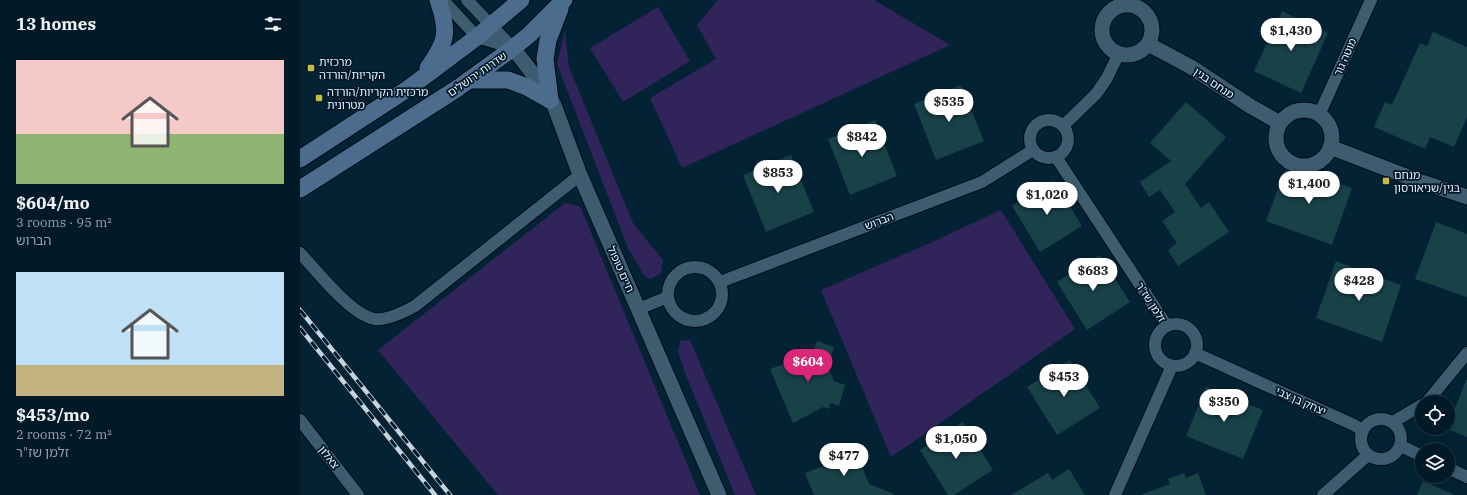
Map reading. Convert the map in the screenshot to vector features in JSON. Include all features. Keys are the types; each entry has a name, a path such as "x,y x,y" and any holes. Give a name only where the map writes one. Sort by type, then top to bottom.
{"main road":[{"path":"408,88 429,68 444,43 446,29 438,0"},
{"path":"300,159 408,88 477,37 521,0"},
{"path":"550,100 545,59 548,40 563,1"},
{"name":"שדרות ירושלים","path":"300,189 469,80 529,35 563,1"},
{"path":"469,80 508,80 527,87 550,100"}],"street":[{"path":"443,0 477,37 513,48"},
{"path":"467,0 513,48"},
{"name":"מוטה גור","path":"1320,115 1371,0"},
{"path":"1110,5 1130,5 1138,7 1145,12 1150,19 1152,28 1148,44 1134,54 1125,55 1110,47 1105,40 1103,32 1104,23 1108,15 1110,5"},
{"name":"מנחם בגין","path":"1148,44 1191,67 1250,106 1280,123"},
{"name":"חיים טופול","path":"513,48 554,104 580,175 719,495"},
{"path":"1063,126 1096,94 1107,78 1119,53"},
{"path":"1305,110 1320,115 1327,122 1331,130 1332,140 1329,152 1323,160 1314,165 1304,167 1287,161 1280,154 1276,145 1276,135 1280,123 1286,116 1305,110"},
{"path":"1054,120 1063,126 1068,134 1068,141 1062,154 1049,159 1037,155 1029,140 1030,133 1035,125 1041,121 1054,120"},
{"path":"1330,148 1416,180 1467,196"},
{"name":"הברוש","path":"720,282 982,182 1033,150"},
{"name":"זלמן שז\"ר","path":"1056,157 1167,326"},
{"path":"300,253 356,311 374,319 396,316 415,306 580,175"},
{"path":"696,266 712,272 720,282 722,290 721,303 714,314 703,320 690,321 678,315 670,306 668,297 669,284 674,277 680,271 696,266"},
{"path":"638,309 668,297"},
{"path":"1181,325 1193,333 1196,340 1195,353 1192,359 1186,364 1179,366 1172,366 1162,362 1155,349 1157,337 1167,326 1181,325"},
{"name":"יצחק בן צבי","path":"1195,353 1354,425 1363,431"},
{"path":"1433,395 1467,353"},
{"path":"1115,495 1172,366"},
{"path":"1393,422 1415,409"},
{"path":"1380,419 1386,419 1393,422 1398,427 1401,434 1401,446 1397,452 1392,457 1385,459 1378,459 1368,455 1361,443 1363,431 1367,425 1380,419"},
{"name":"צאלון","path":"300,420 358,495"},
{"path":"1401,446 1415,453"},
{"path":"1323,495 1368,455"},
{"path":"1455,471 1467,477"}],"shaded area":[{"path":"718,0 874,0 950,45 682,168 650,98 716,59 697,25"},
{"path":"658,7 690,61 623,102 590,48"},
{"path":"565,30 569,67 633,223 663,260 661,273 651,279 645,277 628,248 557,64"},
{"path":"565,203 580,206 700,495 498,495 378,350"},
{"path":"1001,210 1075,329 891,457 821,290 930,243"},
{"path":"690,340 756,495 735,495 685,373 678,352 680,341"}],"building":[{"path":"1282,11 1328,33 1301,93 1254,71"},
{"path":"1433,32 1467,47 1467,117 1454,147 1430,137 1425,149 1374,127 1385,102 1392,105 1420,43 1427,46"},
{"path":"961,85 984,141 936,160 914,104"},
{"path":"1186,102 1226,137 1185,184 1201,208 1209,202 1229,232 1178,266 1168,250 1177,243 1162,221 1175,212 1160,190 1149,197 1140,182 1171,161 1150,143"},
{"path":"875,120 897,176 850,195 828,139"},
{"path":"791,155 814,212 766,232 743,175"},
{"path":"1287,165 1352,188 1332,245 1266,221"},
{"path":"1054,180 1082,226 1040,252 1012,206"},
{"path":"1436,222 1467,234 1467,297 1415,279"},
{"path":"1100,255 1130,302 1087,330 1057,282"},
{"path":"1336,261 1401,285 1382,342 1316,318"},
{"path":"817,341 834,347 828,366 834,381 845,385 839,406 830,403 829,409 823,407 793,423 770,369 806,356 807,350 813,352"},
{"path":"1070,360 1100,408 1057,435 1027,387"},
{"path":"1467,380 1467,437 1455,432 1455,408"},
{"path":"1206,387 1263,410 1243,459 1186,436"},
{"path":"963,422 993,470 954,495 948,495 920,450"},
{"path":"852,444 869,451 863,469 869,484 894,495 814,495 805,473 840,460 842,454 848,455"},
{"path":"1069,469 1085,495 1011,495 1048,473 1052,480"},
{"path":"1184,473 1186,478 1198,473 1206,495 1143,495 1170,484 1168,479"},
{"path":"1422,483 1428,483 1455,495 1417,495"}],"railway":[{"path":"300,310 450,495"},
{"path":"300,328 435,495"}],"place":[{"name":"מרכזית הקריות/הורדה","path":"311,68"},
{"name":"מרכזית הקריות/הורדה מטרונית","path":"319,98"},
{"name":"מנחם בגין/שניאורסון","path":"1386,181"}]}
